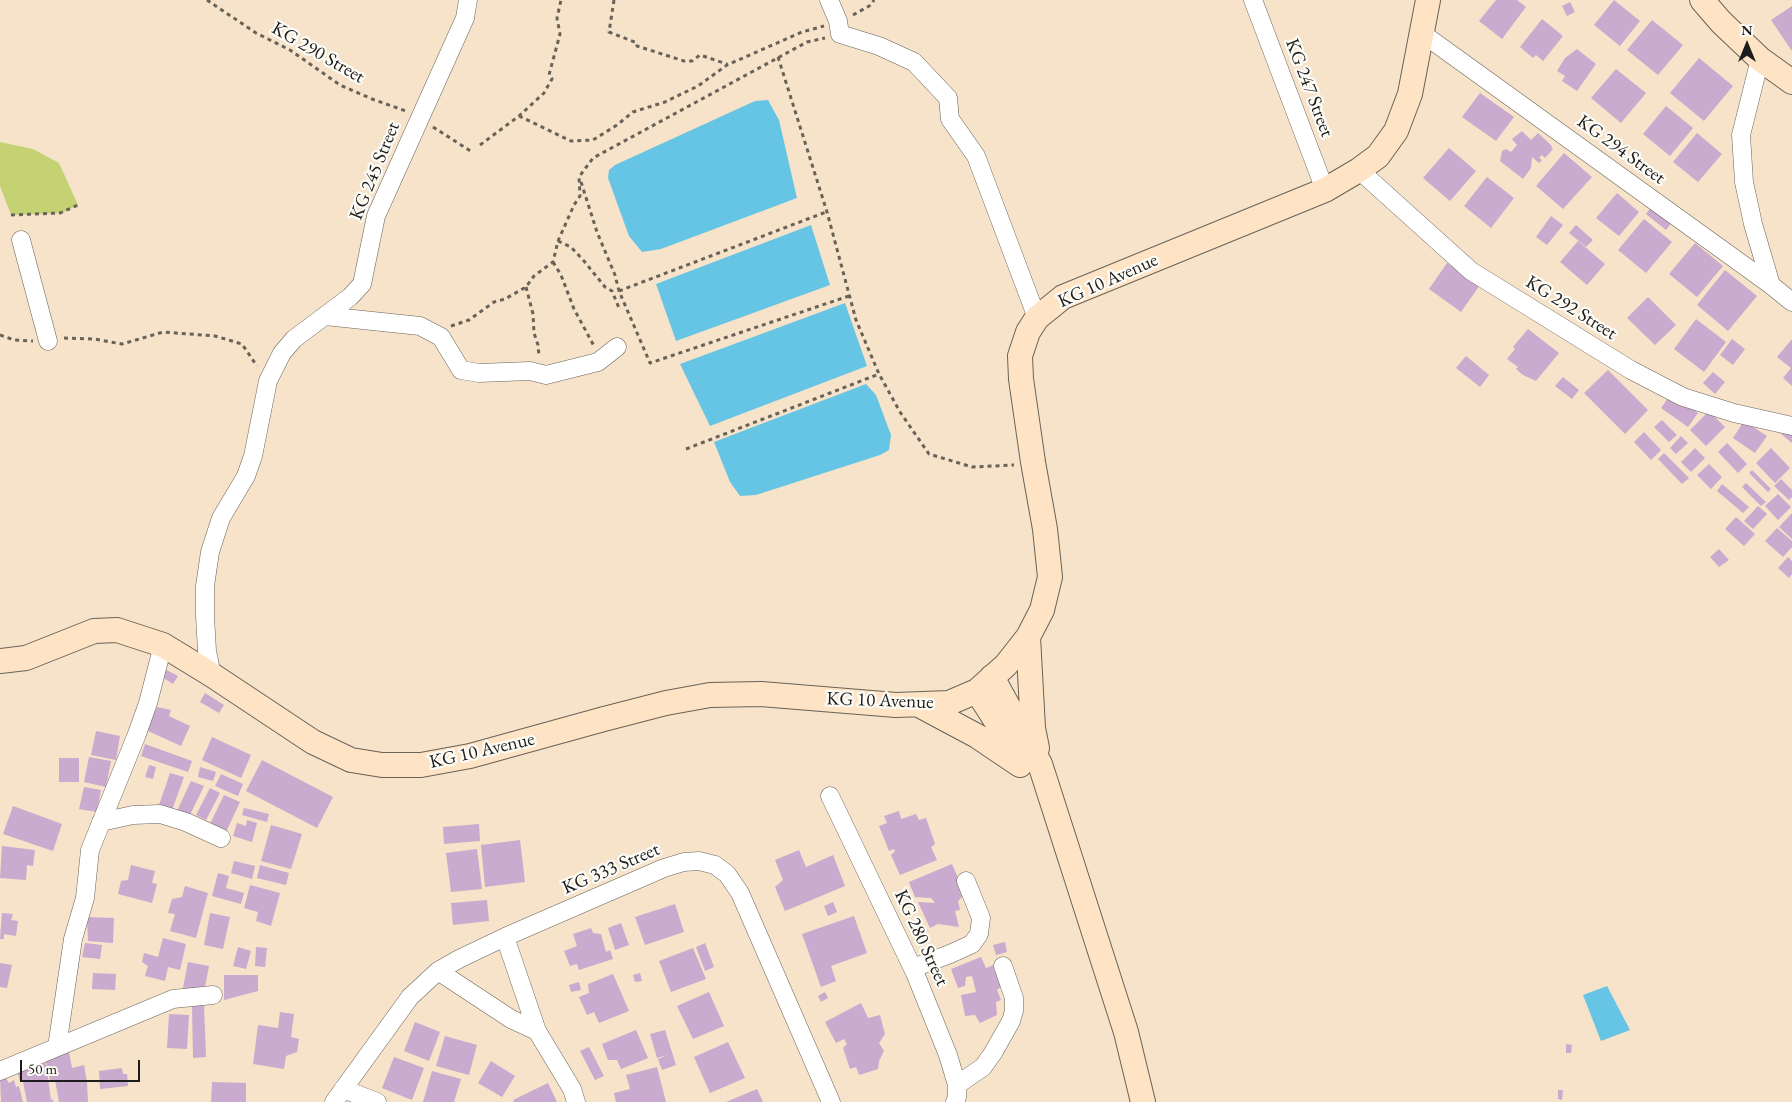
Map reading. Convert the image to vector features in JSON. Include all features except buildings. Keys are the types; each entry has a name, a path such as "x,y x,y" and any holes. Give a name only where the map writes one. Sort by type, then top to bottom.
{"street":[{"name":"KG 245 Street","path":"212,675 207,651 205,616 205,586 210,552 222,518 246,476 253,456 268,381 282,353 294,339 350,297 362,284 376,216 465,18 468,0"},
{"path":"829,0 839,28 914,62 948,98 950,119 976,156 1037,318"},
{"name":"KG 247 Street","path":"1253,0 1325,190"},
{"name":"KG 10 Avenue","path":"0,661 26,658 94,631 117,630 163,645 313,742 351,760 382,765 421,765 470,756 604,719 710,694 761,694 896,706 949,703 985,684 1006,665 1028,637 1042,610 1050,577 1045,529 1021,379 1020,356 1028,332 1037,318 1063,297 1325,190 1359,170 1378,156 1396,131 1410,94 1428,0"},
{"path":"1702,0 1721,22 1760,59 1792,82"},
{"name":"KG 294 Street","path":"1423,34 1792,302"},
{"path":"1760,59 1741,134 1744,182 1753,224 1771,285"},
{"name":"KG 292 Street","path":"1359,170 1471,271 1631,370 1683,397 1734,413 1792,426"},
{"path":"20,240 48,342"},
{"path":"325,316 420,326 441,338 461,370 479,373 530,371 546,375 598,362 618,347"},
{"path":"1028,637 1034,767"},
{"path":"57,1047 73,939 85,898 90,850 137,734 148,703 163,645"},
{"path":"985,684 1034,767 1053,804 1126,1032 1143,1102"},
{"path":"919,705 1034,767"},
{"name":"KG 280 Street","path":"830,796 913,968 948,1055 956,1094"},
{"path":"101,822 133,815 160,814 186,822 221,838"},
{"name":"KG 333 Street","path":"339,1095 410,997 438,972 459,959 505,937 664,868 684,862 699,862 715,865 727,874 740,894 831,1102"},
{"path":"913,968 972,944 976,938 981,926 981,918 966,882"},
{"path":"505,937 537,1031 572,1089 576,1102"},
{"path":"956,1094 993,1054 1011,1021 1014,1011 1014,998 1003,966"},
{"path":"438,972 511,1019 537,1031"},
{"path":"0,1071 173,999 213,995"},
{"path":"339,1095 377,1102"}],"path":[{"name":"KG 290 Street","path":"207,0 256,33 290,50 340,85 405,111 472,152"},
{"path":"480,145 519,116 544,93 552,79 549,75 560,34 557,18 561,0"},
{"path":"614,0 609,32 637,43 637,46 684,61 692,61 700,55 727,64"},
{"path":"441,338 450,326 468,320 494,302 506,299 526,287 534,276 553,262 558,241 580,196 579,177 592,158 778,57 839,28 871,5 874,0"},
{"path":"519,116 571,141 592,140 617,125 633,112 673,98 698,86 727,64 802,32 839,28"},
{"path":"778,57 827,212 856,320 879,374 900,412 929,454 972,467 1033,462"},
{"path":"579,177 597,232 615,275 619,291 650,363 850,296"},
{"path":"11,216 60,213 78,205"},
{"path":"619,291 827,212"},
{"path":"558,241 571,248 605,287 612,291 619,308"},
{"path":"553,262 562,275 574,309 591,342 603,358"},
{"path":"526,287 532,307 534,333 539,357 547,364 530,371"},
{"path":"0,335 14,340 48,342 69,338 94,339 122,344 163,332 215,336 242,344 268,381"},
{"path":"686,449 879,374"}],"green space":[{"path":"0,142 33,149 59,163 78,205 62,213 11,215 0,186"}],"water":[{"path":"768,100 779,120 797,198 661,249 642,252 629,236 608,178 609,170 615,165 755,101"},
{"path":"811,225 830,285 676,341 656,284"},
{"path":"845,303 867,366 710,426 680,364"},
{"path":"866,384 876,395 891,435 889,450 880,455 756,495 740,496 730,482 714,442"},
{"path":"1607,986 1630,1030 1601,1041 1583,995"}]}
